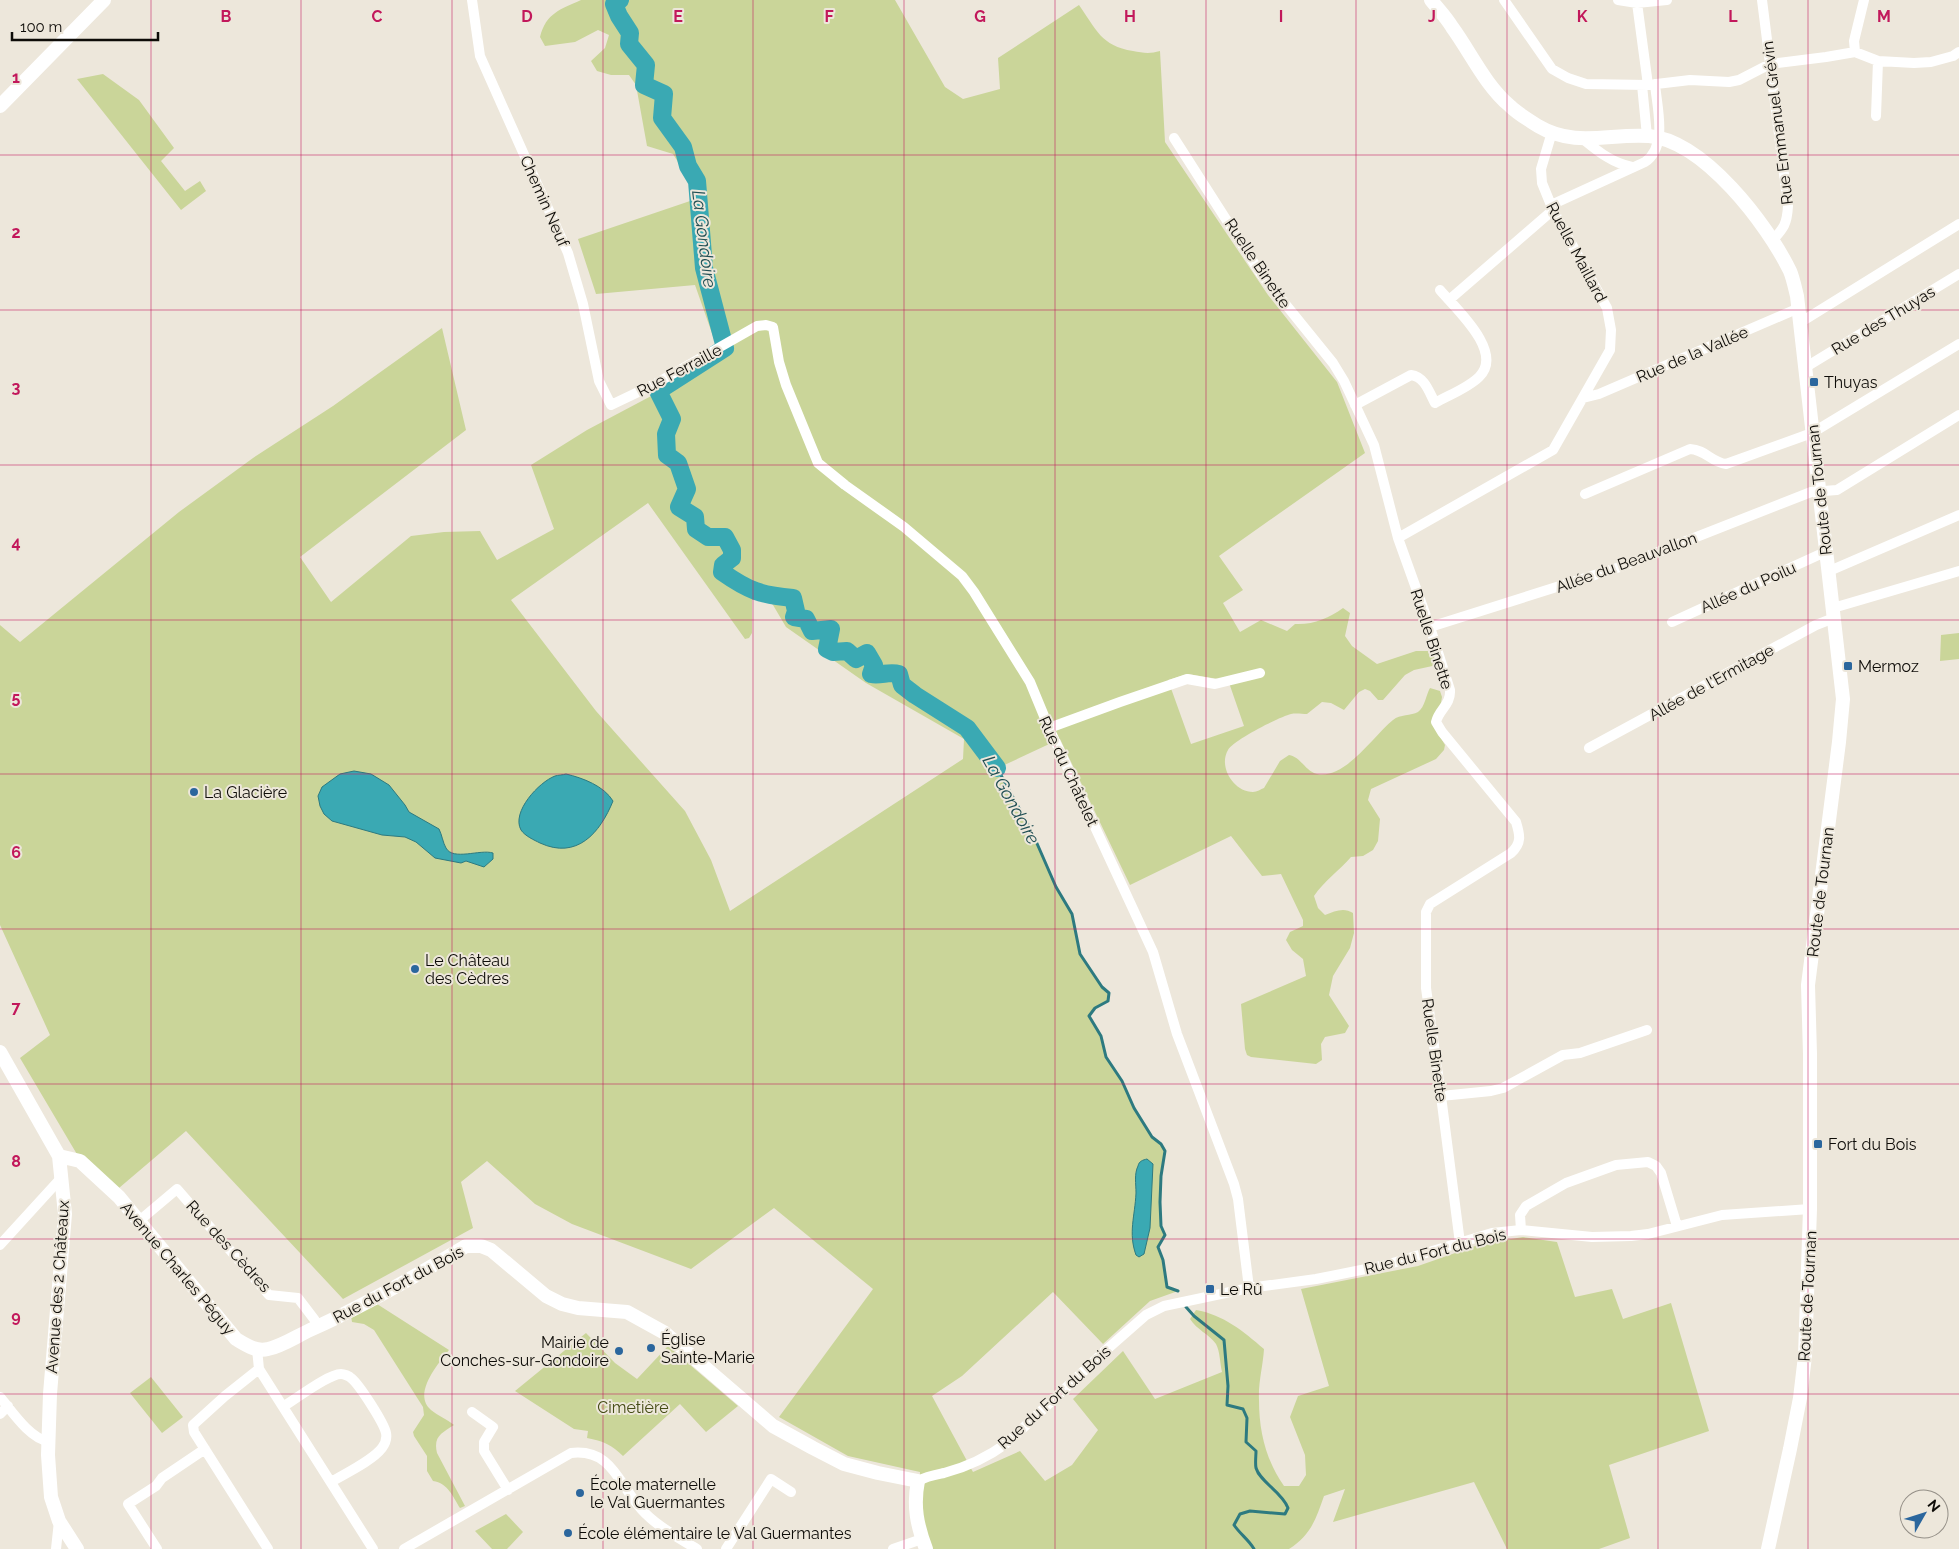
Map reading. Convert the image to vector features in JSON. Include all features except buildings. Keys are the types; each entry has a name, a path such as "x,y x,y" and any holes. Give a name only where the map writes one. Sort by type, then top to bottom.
{"main road":[{"path":"0,106 104,0"},
{"path":"1431,0 1452,26 1485,77 1509,106 1539,126 1552,132 1583,140 1653,137"},
{"name":"Route de Tournan","path":"1653,137 1688,150 1715,170 1747,205 1772,241 1790,272 1801,322 1825,552 1843,698 1808,985 1811,1071 1810,1209 1805,1356 1800,1398 1782,1491 1768,1549"},
{"name":"Avenue des 2 Châteaux","path":"0,1052 59,1156 65,1214 50,1394 48,1441 51,1497 59,1521 77,1549"},
{"name":"Avenue Charles Péguy","path":"59,1156 80,1162 119,1197 236,1339 257,1350"},
{"name":"Rue du Fort du Bois","path":"257,1350 268,1349 318,1326 386,1292 466,1246 481,1246 491,1250 546,1296 562,1304 578,1308 627,1312 665,1333 773,1426 813,1448 844,1464 918,1481"},
{"name":"Avenue des 2 Châteaux","path":"50,1478 72,1525 89,1549"},
{"path":"918,1481 915,1498 916,1520 924,1544"}],"street":[{"name":"Chemin Neuf","path":"472,0 480,56 568,253 584,304 599,381 611,405"},
{"path":"1504,0 1552,69 1568,78 1586,84 1648,85 1690,80 1730,82 1739,80 1770,64 1855,52 1878,61 1914,63 1931,62 1953,56 1959,52"},
{"path":"1618,0 1637,3 1667,0"},
{"name":"Rue Emmanuel Grévin","path":"1762,0 1788,206 1787,220 1784,228 1772,241"},
{"path":"1855,52 1854,41 1864,0"},
{"path":"1449,300 1552,208 1652,157 1653,137 1648,85 1637,3"},
{"path":"1876,116 1878,61"},
{"name":"Ruelle Maillard","path":"1398,538 1553,450 1610,350 1611,330 1607,308 1552,208 1542,183 1541,169 1552,132"},
{"name":"Ruelle Binette","path":"1174,138 1261,274 1333,363 1355,405 1374,445 1398,538 1450,690 1450,698 1436,722 1442,732 1516,822 1520,836 1517,847 1511,853 1430,904 1426,912 1426,988 1442,1096 1460,1243"},
{"path":"1583,140 1603,156 1618,164 1632,167"},
{"path":"1801,322 1959,224"},
{"name":"Rue des Thuyas","path":"1806,367 1959,274"},
{"path":"1355,405 1411,375 1418,376 1422,380 1435,403 1479,377 1486,367 1485,351 1480,338 1440,290"},
{"name":"Rue de la Vallée","path":"1583,398 1599,394 1799,308"},
{"name":"Rue Ferraille","path":"611,405 655,384 757,326 766,325 773,327"},
{"name":"Rue du Châtelet","path":"773,327 779,362 786,385 818,463 845,485 904,527 962,576 1024,671 1153,952 1177,1034 1234,1184 1238,1199 1249,1288"},
{"path":"1585,494 1690,449 1699,450 1718,463 1726,464 1812,433 1959,344"},
{"name":"Allée du Beauvallon","path":"1430,627 1620,567 1811,492 1837,490 1959,415"},
{"path":"1828,572 1959,515"},
{"name":"Allée du Poilu","path":"1672,622 1825,552"},
{"name":"Allée de l'Ermitage","path":"1589,748 1816,625 1834,613 1959,571"},
{"path":"1049,728 1188,679 1215,684 1260,673"},
{"path":"1442,1096 1503,1088 1563,1055 1580,1053 1647,1030"},
{"path":"1521,1230 1520,1215 1526,1206 1566,1183 1616,1165 1648,1162 1656,1166 1661,1173 1677,1226"},
{"path":"0,1245 62,1177"},
{"name":"Rue des Cèdres","path":"139,1220 177,1189 269,1295 298,1298 318,1326"},
{"name":"Rue du Fort du Bois","path":"918,1481 928,1475 943,1473 989,1456 1007,1443 1105,1350 1146,1315 1164,1306 1249,1288 1316,1279 1386,1265 1492,1233 1521,1230 1612,1238 1648,1234 1722,1215 1810,1209"},
{"path":"257,1350 260,1369 373,1549"},
{"path":"260,1369 225,1396 193,1425 194,1432 268,1549"},
{"path":"284,1406 333,1375 342,1374 350,1377 359,1387 384,1427 385,1441 382,1448 372,1457 332,1482"},
{"path":"0,1397 4,1410 31,1433 48,1441"},
{"path":"472,1412 493,1427 484,1442 484,1451 508,1490"},
{"path":"157,1549 128,1504 156,1486 162,1478 205,1449"},
{"path":"404,1549 452,1520 482,1506 571,1453 588,1453 608,1462 633,1500 645,1514 679,1545 697,1549"},
{"path":"726,1549 771,1479 791,1492"},
{"path":"56,1549 59,1521"},
{"path":"893,1549 924,1544"}],"green space":[{"path":"581,0 895,0 945,87 963,99 1000,89 998,58 1079,5 1100,35 1113,45 1122,49 1140,52 1160,51 1165,142 1268,295 1337,382 1365,453 1219,556 1243,590 1223,603 1240,632 1261,620 1287,631 1295,624 1320,620 1343,608 1350,613 1345,636 1352,646 1377,664 1416,651 1429,651 1437,660 1437,665 1414,670 1405,675 1383,700 1378,700 1370,691 1365,689 1359,692 1344,710 1331,703 1322,702 1307,714 1291,714 1257,729 1232,746 1225,757 1225,764 1230,777 1234,783 1246,791 1254,792 1264,788 1280,761 1289,755 1297,758 1309,770 1317,774 1328,774 1348,764 1393,720 1418,712 1424,704 1430,688 1440,691 1442,697 1433,725 1445,745 1444,750 1436,759 1371,789 1368,800 1380,819 1378,841 1373,850 1363,856 1351,857 1322,885 1314,896 1318,908 1325,915 1343,910 1353,913 1354,933 1350,948 1333,976 1329,995 1349,1026 1345,1033 1325,1037 1321,1044 1322,1060 1316,1064 1251,1057 1247,1055 1245,1049 1241,1004 1306,976 1303,959 1292,950 1286,940 1290,932 1303,926 1303,920 1281,874 1262,876 1231,836 1130,885 1060,739 998,768 1032,832 1056,887 1072,914 1081,955 1102,987 1109,993 1108,1001 1095,1008 1089,1016 1101,1036 1106,1057 1122,1081 1134,1108 1152,1137 1161,1144 1165,1151 1161,1176 1160,1202 1161,1226 1165,1235 1158,1247 1163,1260 1167,1287 1178,1291 1150,1301 1103,1344 1053,1292 962,1376 932,1396 973,1472 1020,1451 1045,1481 1072,1465 1098,1430 1073,1399 1123,1351 1155,1399 1222,1372 1216,1344 1190,1319 1196,1310 1224,1320 1241,1330 1264,1349 1259,1394 1262,1434 1272,1466 1284,1486 1299,1486 1306,1475 1305,1455 1290,1417 1298,1396 1329,1386 1301,1289 1418,1266 1481,1244 1523,1237 1557,1242 1575,1297 1612,1289 1623,1319 1671,1303 1709,1431 1609,1465 1630,1538 1599,1549 1507,1549 1474,1482 1333,1522 1345,1489 1324,1496 1312,1526 1303,1538 1289,1549 929,1549 919,1498 920,1472 848,1456 779,1417 873,1289 774,1208 691,1269 572,1224 535,1204 487,1161 461,1182 473,1228 343,1299 186,1131 119,1188 78,1156 20,1058 50,1035 0,925 0,625 20,642 179,512 253,458 333,406 442,328 466,430 300,557 331,602 411,536 444,532 480,531 497,560 554,529 531,465 587,430 721,359 695,285 596,294 578,239 693,200 691,183 673,154 647,146 636,85 629,75 611,75 597,71 591,61 605,48 609,35 598,30 575,42 545,46 540,37 546,22 561,9","holes":["648,503 745,639 749,638 752,633 752,600 759,597 768,600 786,627 866,683 964,739 963,759 730,911 711,860 685,811 596,711 511,600","1188,674 1218,679 1227,677 1244,726 1191,744 1168,680"]},
{"path":"103,74 139,100 174,148 161,161 185,191 200,181 206,191 181,210 77,79"},
{"path":"1959,633 1959,659 1940,661 1941,635"},
{"path":"377,1304 449,1350 433,1371 425,1388 424,1396 431,1410 454,1425 439,1436 436,1447 437,1453 465,1506 460,1508 446,1488 433,1481 427,1471 427,1456 413,1432 424,1415 423,1407 374,1330 364,1324 352,1322 351,1316"},
{"name":"Cimetière","path":"586,1333 615,1363 637,1379 668,1346 738,1406 706,1432 680,1404 623,1456 607,1444 587,1438 588,1431 574,1429 515,1391"},
{"path":"151,1377 183,1417 162,1433 130,1393"},
{"path":"506,1514 523,1532 507,1549 492,1549 475,1531"}],"water":[{"path":"354,771 371,774 389,785 409,812 439,829 449,852 461,854 488,852 493,853 493,859 484,867 466,861 461,863 435,858 416,842 405,837 382,835 332,821 324,814 318,796 322,787 340,774"},
{"path":"566,774 599,787 613,801 608,813 594,833 586,840 576,846 565,848 553,847 530,838 523,832 519,823 520,815 528,799 542,784 555,776"},
{"path":"1147,1159 1153,1164 1150,1228 1144,1254 1139,1257 1136,1255 1132,1239 1136,1176 1139,1163"}],"waterway":[{"name":"La Gondoire","path":"620,0 614,4 630,33 629,44 646,65 644,85 664,94 662,118 683,147 688,166 697,181 704,268 725,348 658,391 672,419 666,434 667,455 678,463 687,489 679,507 695,517 696,529 708,537 725,537 732,550 732,558 723,565 722,572 740,584 756,591 793,598 796,611 794,617 806,619 812,631 831,629 827,649 833,652 847,651 856,659 867,653 874,665 871,674 899,674 902,685 967,728 997,768"},
{"name":"La Gondoire","path":"997,768 1032,832 1056,887 1072,914 1080,954 1102,987 1109,993 1108,1001 1095,1008 1089,1016 1101,1036 1106,1057 1122,1081 1134,1108 1152,1137 1161,1144 1165,1151 1161,1176 1160,1202 1161,1226 1165,1235 1158,1247 1163,1260 1167,1287 1178,1291"},
{"name":"La Gondoire","path":"1186,1307 1194,1316 1224,1340 1228,1386 1227,1405 1243,1409 1247,1418 1246,1442 1256,1451 1256,1468 1258,1473 1281,1497 1288,1508 1285,1514 1250,1511 1240,1514 1234,1525 1254,1549"}],"place":[{"name":"Thuyas","path":"1814,382"},
{"name":"Mermoz","path":"1848,666"},
{"name":"La Glacière","path":"194,792"},
{"name":"Le Château des Cèdres","path":"415,969"},
{"name":"Fort du Bois","path":"1818,1144"},
{"name":"Le Rû","path":"1210,1289"},
{"name":"Église Sainte-Marie","path":"651,1348"},
{"name":"Mairie de Conches-sur-Gondoire","path":"619,1351"},
{"name":"École maternelle le Val Guermantes","path":"580,1493"},
{"name":"École élémentaire le Val Guermantes","path":"568,1533"}]}
